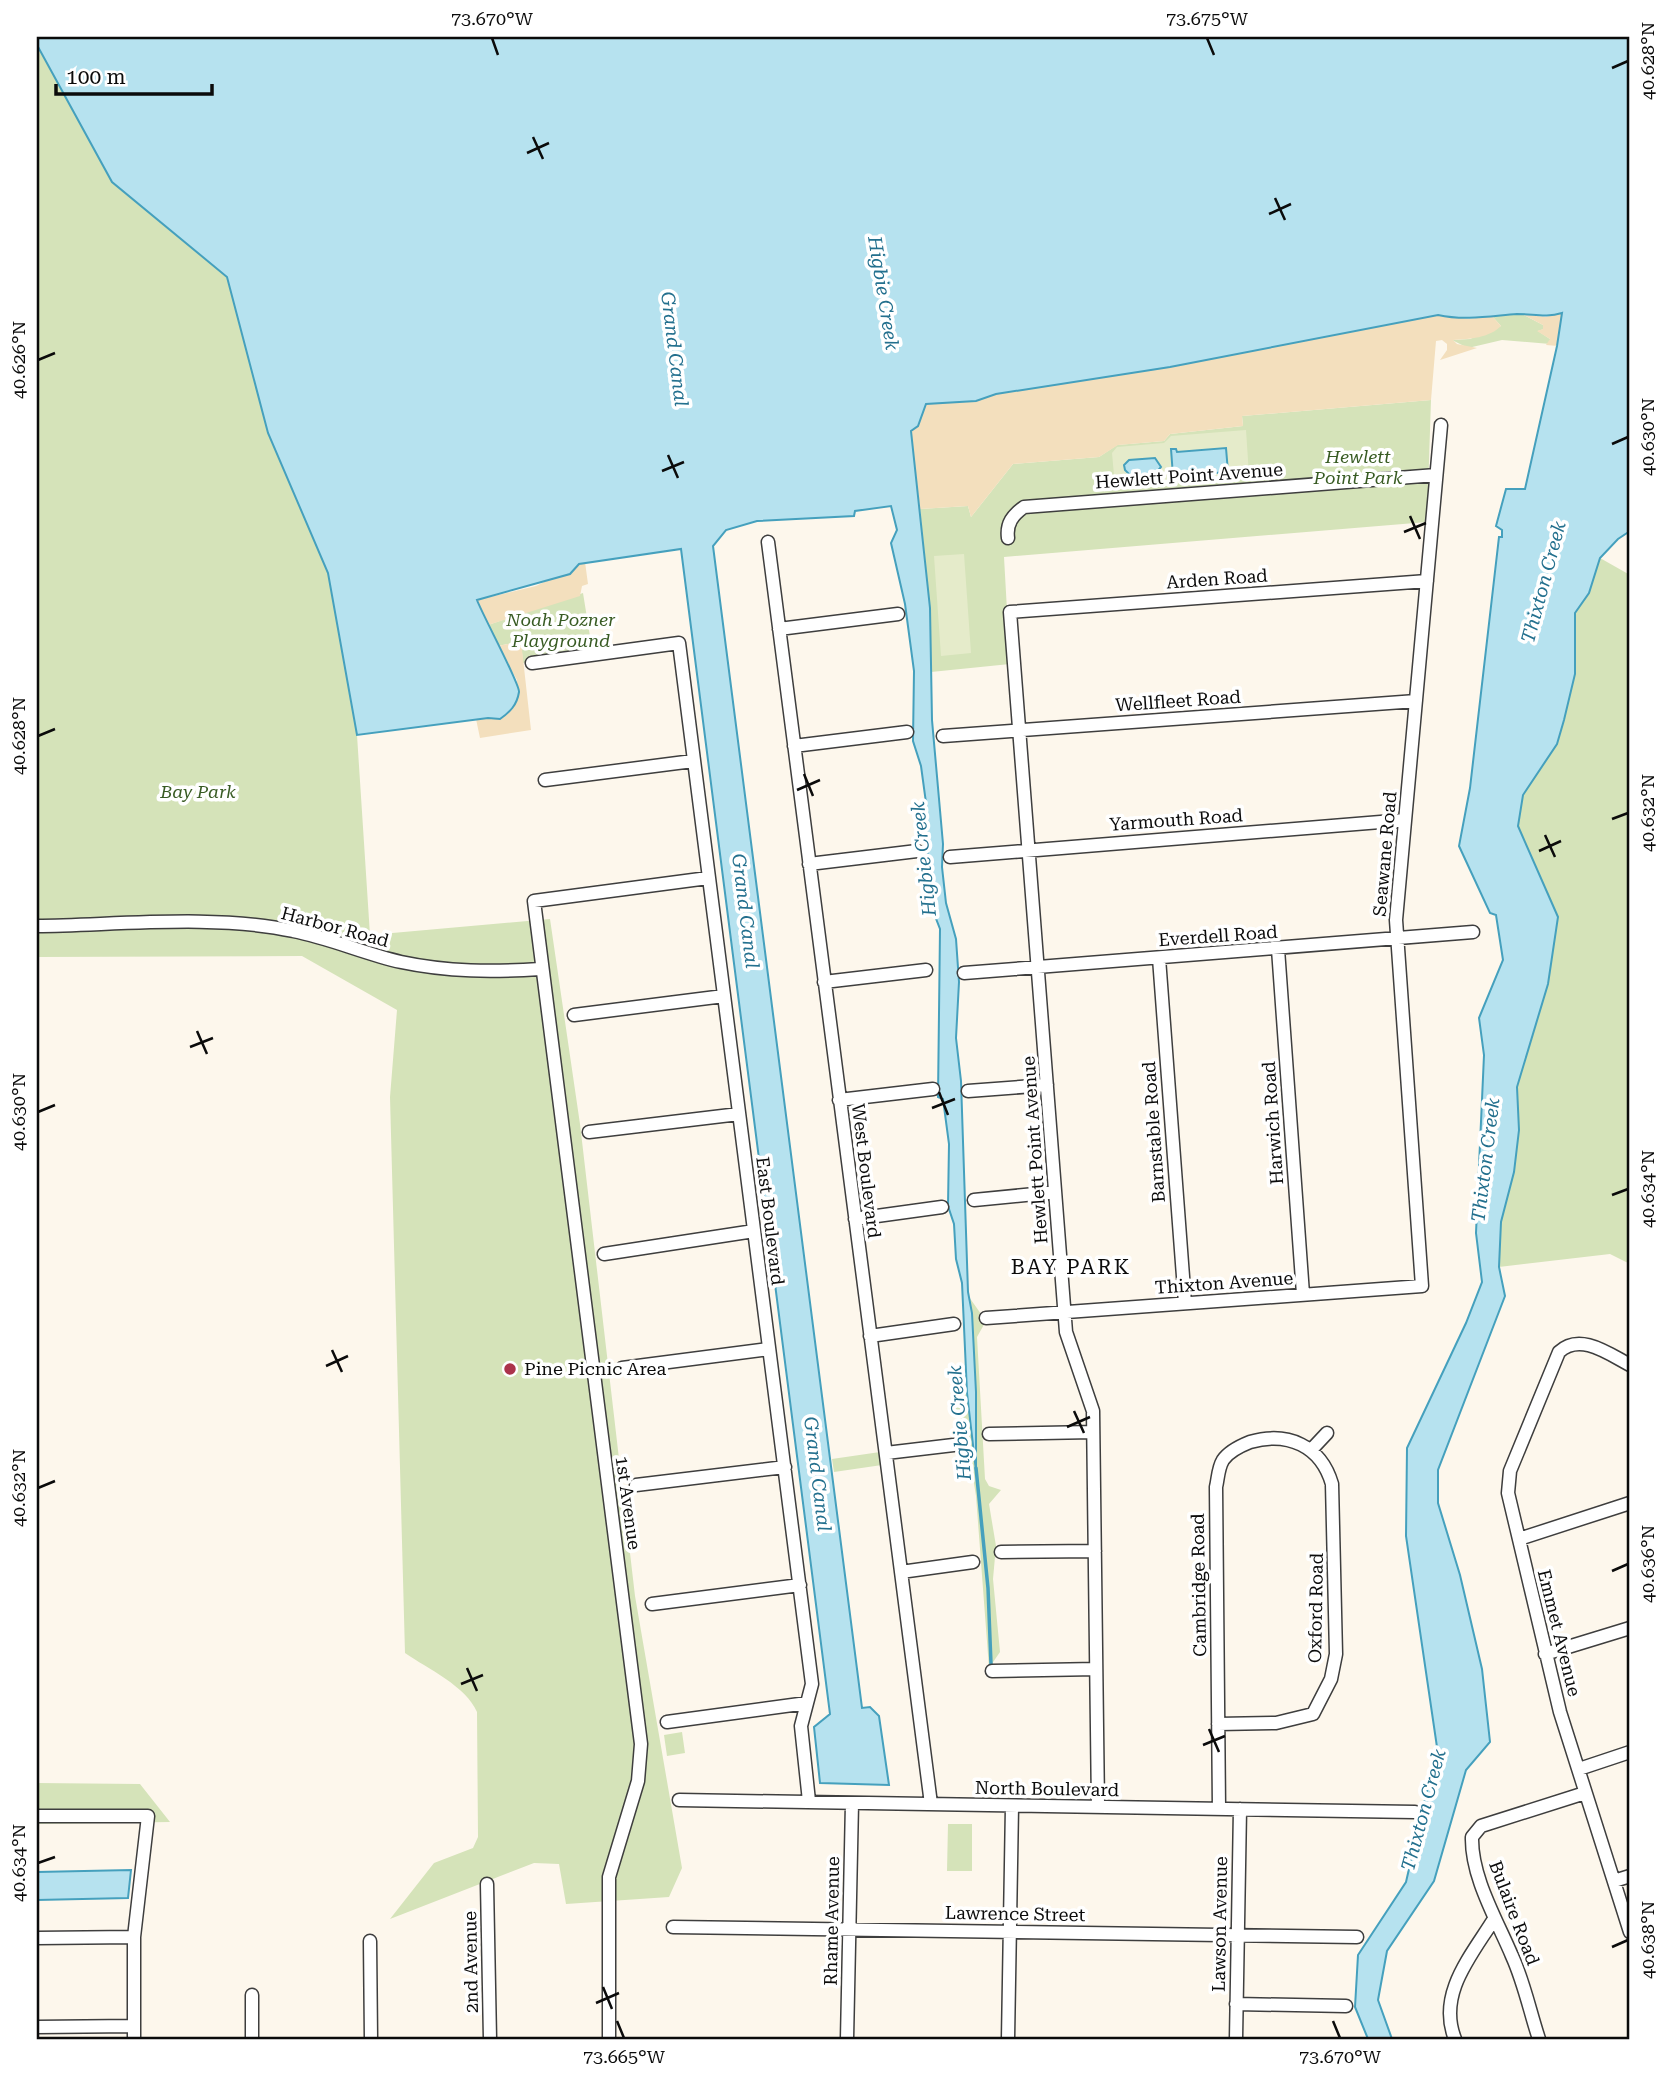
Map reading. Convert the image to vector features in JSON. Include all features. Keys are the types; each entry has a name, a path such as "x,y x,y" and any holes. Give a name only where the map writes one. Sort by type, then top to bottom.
{"street":[{"name":"Seawane Road","path":"1422,1286 1396,920 1441,425"},
{"name":"Hewlett Point Avenue","path":"1008,538 1007,529 1013,515 1024,507 1436,475"},
{"name":"West Boulevard","path":"768,542 931,1804"},
{"name":"Arden Road","path":"1010,612 1427,581"},
{"name":"Hewlett Point Avenue","path":"1010,612 1065,1312 1069,1349 1092,1401 1098,1807"},
{"path":"779,629 898,614"},
{"name":"East Boulevard","path":"532,663 679,643 812,1684 801,1726 809,1801"},
{"name":"Wellfleet Road","path":"943,736 1416,701"},
{"path":"794,746 907,732"},
{"path":"545,779 693,761"},
{"name":"Yarmouth Road","path":"950,857 1029,848 1405,820"},
{"path":"809,864 917,851"},
{"name":"1st Avenue","path":"609,2039 609,1877 638,1781 641,1744 540,969 534,901 708,878"},
{"name":"Harbor Road","path":"37,926 235,923 293,931 399,962 442,970 490,972 540,969"},
{"name":"Everdell Road","path":"964,973 1473,932"},
{"name":"Harwich Road","path":"1278,949 1303,1294"},
{"name":"Barnstable Road","path":"1159,958 1185,1303"},
{"path":"824,982 926,970"},
{"path":"574,1015 724,996"},
{"path":"968,1091 1047,1085"},
{"path":"839,1100 933,1089"},
{"path":"589,1132 739,1114"},
{"path":"974,1200 1055,1192"},
{"path":"855,1219 942,1207"},
{"path":"604,1254 754,1231"},
{"name":"Thixton Avenue","path":"986,1318 1422,1286"},
{"path":"870,1336 954,1324"},
{"name":"Emmet Avenue","path":"1630,1365 1583,1343 1566,1346 1556,1359 1510,1471 1508,1493 1545,1654 1585,1793 1630,1932"},
{"path":"622,1368 769,1349"},
{"path":"989,1434 1093,1432"},
{"path":"1312,1450 1327,1433"},
{"name":"Cambridge Road","path":"1219,1809 1216,1506 1220,1466 1233,1450 1258,1440 1287,1438 1312,1450"},
{"path":"886,1453 962,1444"},
{"name":"Oxford Road","path":"1218,1724 1276,1723 1314,1714 1331,1679 1336,1654 1334,1502 1328,1470 1312,1450"},
{"path":"636,1485 785,1467"},
{"path":"1518,1539 1630,1503"},
{"path":"1001,1552 1095,1551"},
{"path":"901,1572 973,1562"},
{"path":"652,1604 800,1585"},
{"path":"1545,1654 1630,1628"},
{"path":"992,1671 1096,1670"},
{"path":"667,1722 807,1703"},
{"path":"1579,1769 1630,1752"},
{"name":"Bulaire Road","path":"1539,2039 1514,1958 1494,1919 1471,1849 1474,1832 1481,1826 1585,1793"},
{"name":"North Boulevard","path":"679,1800 1415,1812"},
{"name":"Rhame Avenue","path":"848,2039 852,1803"},
{"path":"1008,2039 1012,1806"},
{"name":"Lawson Avenue","path":"1236,2039 1240,1809"},
{"path":"37,1816 148,1816 134,1937 133,2033 37,2027"},
{"path":"1614,1881 1630,1877"},
{"name":"2nd Avenue","path":"487,1884 490,2039"},
{"path":"1455,2039 1448,2010 1451,1993 1494,1919"},
{"name":"Lawrence Street","path":"673,1927 1357,1937"},
{"path":"37,1938 134,1937"},
{"path":"370,1941 372,2039"},
{"path":"252,1995 252,2039"},
{"path":"1236,2004 1346,2006"}],"green space":[{"name":"Bay Park","path":"37,45 112,182 227,277 268,433 328,573 357,735 370,935 550,919 580,1124 635,1596 682,1868 669,1897 566,1904 559,1864 534,1863 390,1919 434,1863 473,1848 478,1837 477,1712 455,1686 405,1653 390,1097 397,1010 302,956 37,957"},
{"path":"1522,314 1543,325 1544,329 1538,331 1550,339 1550,344 1502,340 1468,348 1452,340 1470,339 1501,326 1492,316"},
{"name":"Hewlett Point Park","path":"1431,400 1427,522 1004,557 1010,664 931,672 930,608 920,509 968,506 971,517 1013,464 1099,457 1117,445 1164,441 1170,434 1243,426 1242,416"},
{"path":"1246,430 1249,475 1115,486 1112,453 1117,447 1164,443 1171,436"},
{"path":"964,554 971,653 941,656 934,556"},
{"path":"1600,558 1630,575 1630,1264 1610,1254 1499,1267 1501,1222 1514,1172 1519,1130 1517,1087 1548,984 1558,917 1518,826 1523,795 1557,744 1575,674 1575,613 1589,593"},
{"name":"Noah Pozner Playground","path":"583,593 593,655 523,663 521,641 498,646 488,625"},
{"path":"969,1297 986,1321 977,1337 985,1479 989,1486 1001,1490 989,1504 996,1546 993,1579 1000,1652 989,1668 976,1496 967,1440 955,1415 955,1393 964,1390 969,1401 976,1467 976,1392"},
{"path":"880,1452 882,1465 834,1472 832,1459"},
{"path":"682,1732 685,1753 667,1756 664,1735"},
{"path":"37,1783 140,1784 170,1822 37,1824"},
{"path":"948,1824 972,1824 972,1871 947,1871"}],"sand":[{"path":"1562,312 1558,346 1546,345 1550,339 1537,331 1543,329 1543,325 1522,314 1546,317"},
{"path":"1438,315 1469,319 1492,316 1501,326 1485,335 1453,340 1457,344 1477,348 1440,360 1447,350 1447,344 1442,340 1436,341 1431,400 1242,416 1243,426 1170,434 1164,441 1118,445 1099,457 1013,464 971,517 968,506 920,509 911,431 918,426 925,404 976,401 996,394 1152,369"},
{"path":"585,562 588,584 582,586 580,596 488,625 477,600 536,586"},
{"path":"521,641 531,730 480,738 476,719 500,719 517,680 498,646"}],"water":[{"path":"37,37 1630,37 1630,531 1600,558 1589,593 1575,613 1575,674 1564,720 1557,744 1523,795 1518,826 1558,917 1548,984 1517,1087 1519,1130 1514,1172 1501,1222 1499,1267 1505,1296 1438,1470 1438,1503 1460,1575 1482,1669 1490,1742 1466,1770 1434,1881 1387,1951 1378,2000 1392,2039 1368,2039 1355,2007 1358,1955 1406,1882 1437,1747 1406,1536 1407,1448 1466,1323 1482,1282 1476,1233 1484,1055 1479,1018 1503,960 1496,915 1490,913 1459,846 1470,788 1499,537 1502,537 1502,530 1496,526 1506,489 1525,489 1562,313 1468,318 1438,315 1170,367 996,394 976,401 926,404 918,426 911,431 930,608 932,720 943,844 942,867 946,903 956,939 959,982 956,1038 961,1081 968,1292 972,1313 976,1392 976,1471 967,1393 962,1283 956,1259 954,1224 948,1206 949,1144 943,1099 938,1097 940,929 928,898 927,810 921,766 913,741 914,671 905,604 891,543 897,530 891,506 855,511 854,516 757,521 726,530 713,546 862,1708 870,1707 879,1716 889,1785 820,1783 814,1727 830,1714 681,549 579,564 570,574 477,600 518,686 518,697 510,711 500,719 488,718 357,735 328,573 268,433 227,277 112,182 37,45"},
{"path":"1226,448 1228,472 1173,476 1171,449 1176,449 1177,452"},
{"path":"1155,458 1161,467 1156,473 1130,475 1125,470 1124,465 1129,460"},
{"path":"131,1870 128,1898 37,1900 37,1872"}],"waterway":[{"name":"Higbie Creek","path":"976,1468 988,1588 991,1664"}],"place":[{"name":"Pine Picnic Area","path":"510,1369"}],"district":[{"name":"BAY PARK","path":"1071,1267"}],"water label":[{"name":"Grand Canal","path":"675,349"},
{"name":"Thixton Creek","path":"1543,582"},
{"name":"Grand Canal","path":"746,911"},
{"name":"Thixton Creek","path":"1485,1160"},
{"name":"Grand Canal","path":"818,1474"},
{"name":"Thixton Creek","path":"1423,1810"}]}
